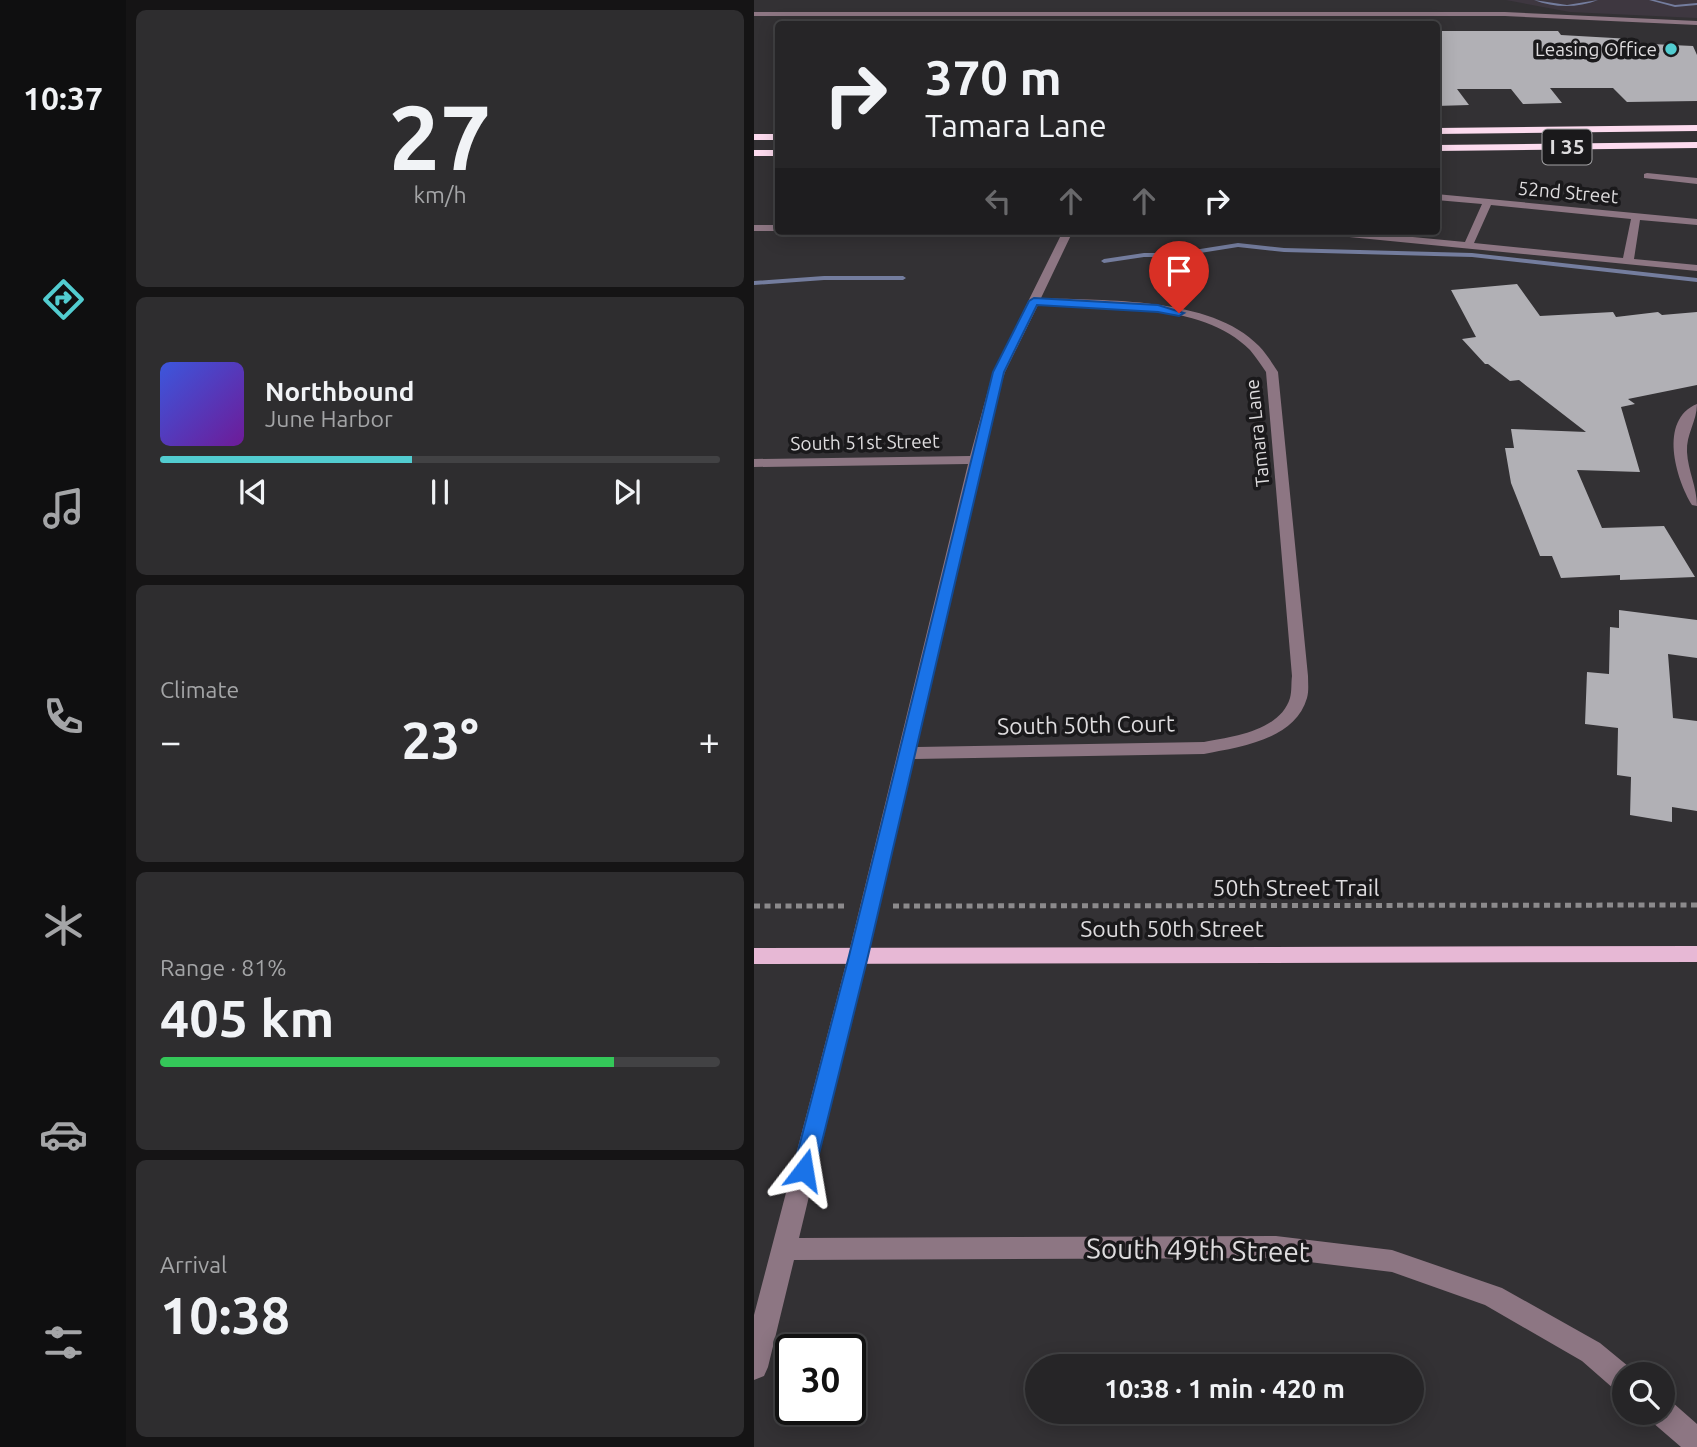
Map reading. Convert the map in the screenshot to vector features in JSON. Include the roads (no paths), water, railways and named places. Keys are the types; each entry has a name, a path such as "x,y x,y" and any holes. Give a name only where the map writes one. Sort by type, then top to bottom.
{"highway":[{"name":"I 35","path":"1440,131 1697,128"},
{"path":"754,137 775,137"},
{"name":"I 35","path":"1440,148 1697,145"},
{"path":"754,153 775,153"}],"main road":[{"name":"South 50th Street","path":"754,956 1697,954"}],"street":[{"path":"755,10 1505,14 1697,23"},
{"path":"1646,176 1697,181"},
{"name":"52nd Street","path":"1440,197 1697,222"},
{"path":"1468,246 1488,202"},
{"path":"1628,261 1636,216"},
{"path":"754,228 775,228"},
{"path":"754,1367 858,956 999,372 1066,235"},
{"path":"1359,235 1697,268"},
{"name":"Tamara Lane","path":"1034,301 1158,309 1200,318 1238,334 1264,356 1272,372 1300,676 1298,700 1281,723 1263,732"},
{"path":"1697,408 1684,422 1679,437 1680,456 1697,502"},
{"name":"South 51st Street","path":"754,463 976,460"},
{"name":"South 50th Court","path":"906,753 1204,748 1247,740 1263,732"},
{"name":"South 49th Street","path":"784,1249 1276,1247 1392,1261 1492,1296 1591,1352 1612,1370"},
{"path":"1675,1423 1697,1442"}],"waterway":[{"path":"1536,0 1567,6 1596,0"},
{"path":"1651,0 1675,6 1697,4"},
{"path":"1104,261 1144,255 1175,255 1238,245 1284,250 1472,255 1697,280"},
{"path":"754,283 824,278 903,278"}],"place":[{"name":"Leasing Office","path":"1671,49"}]}
